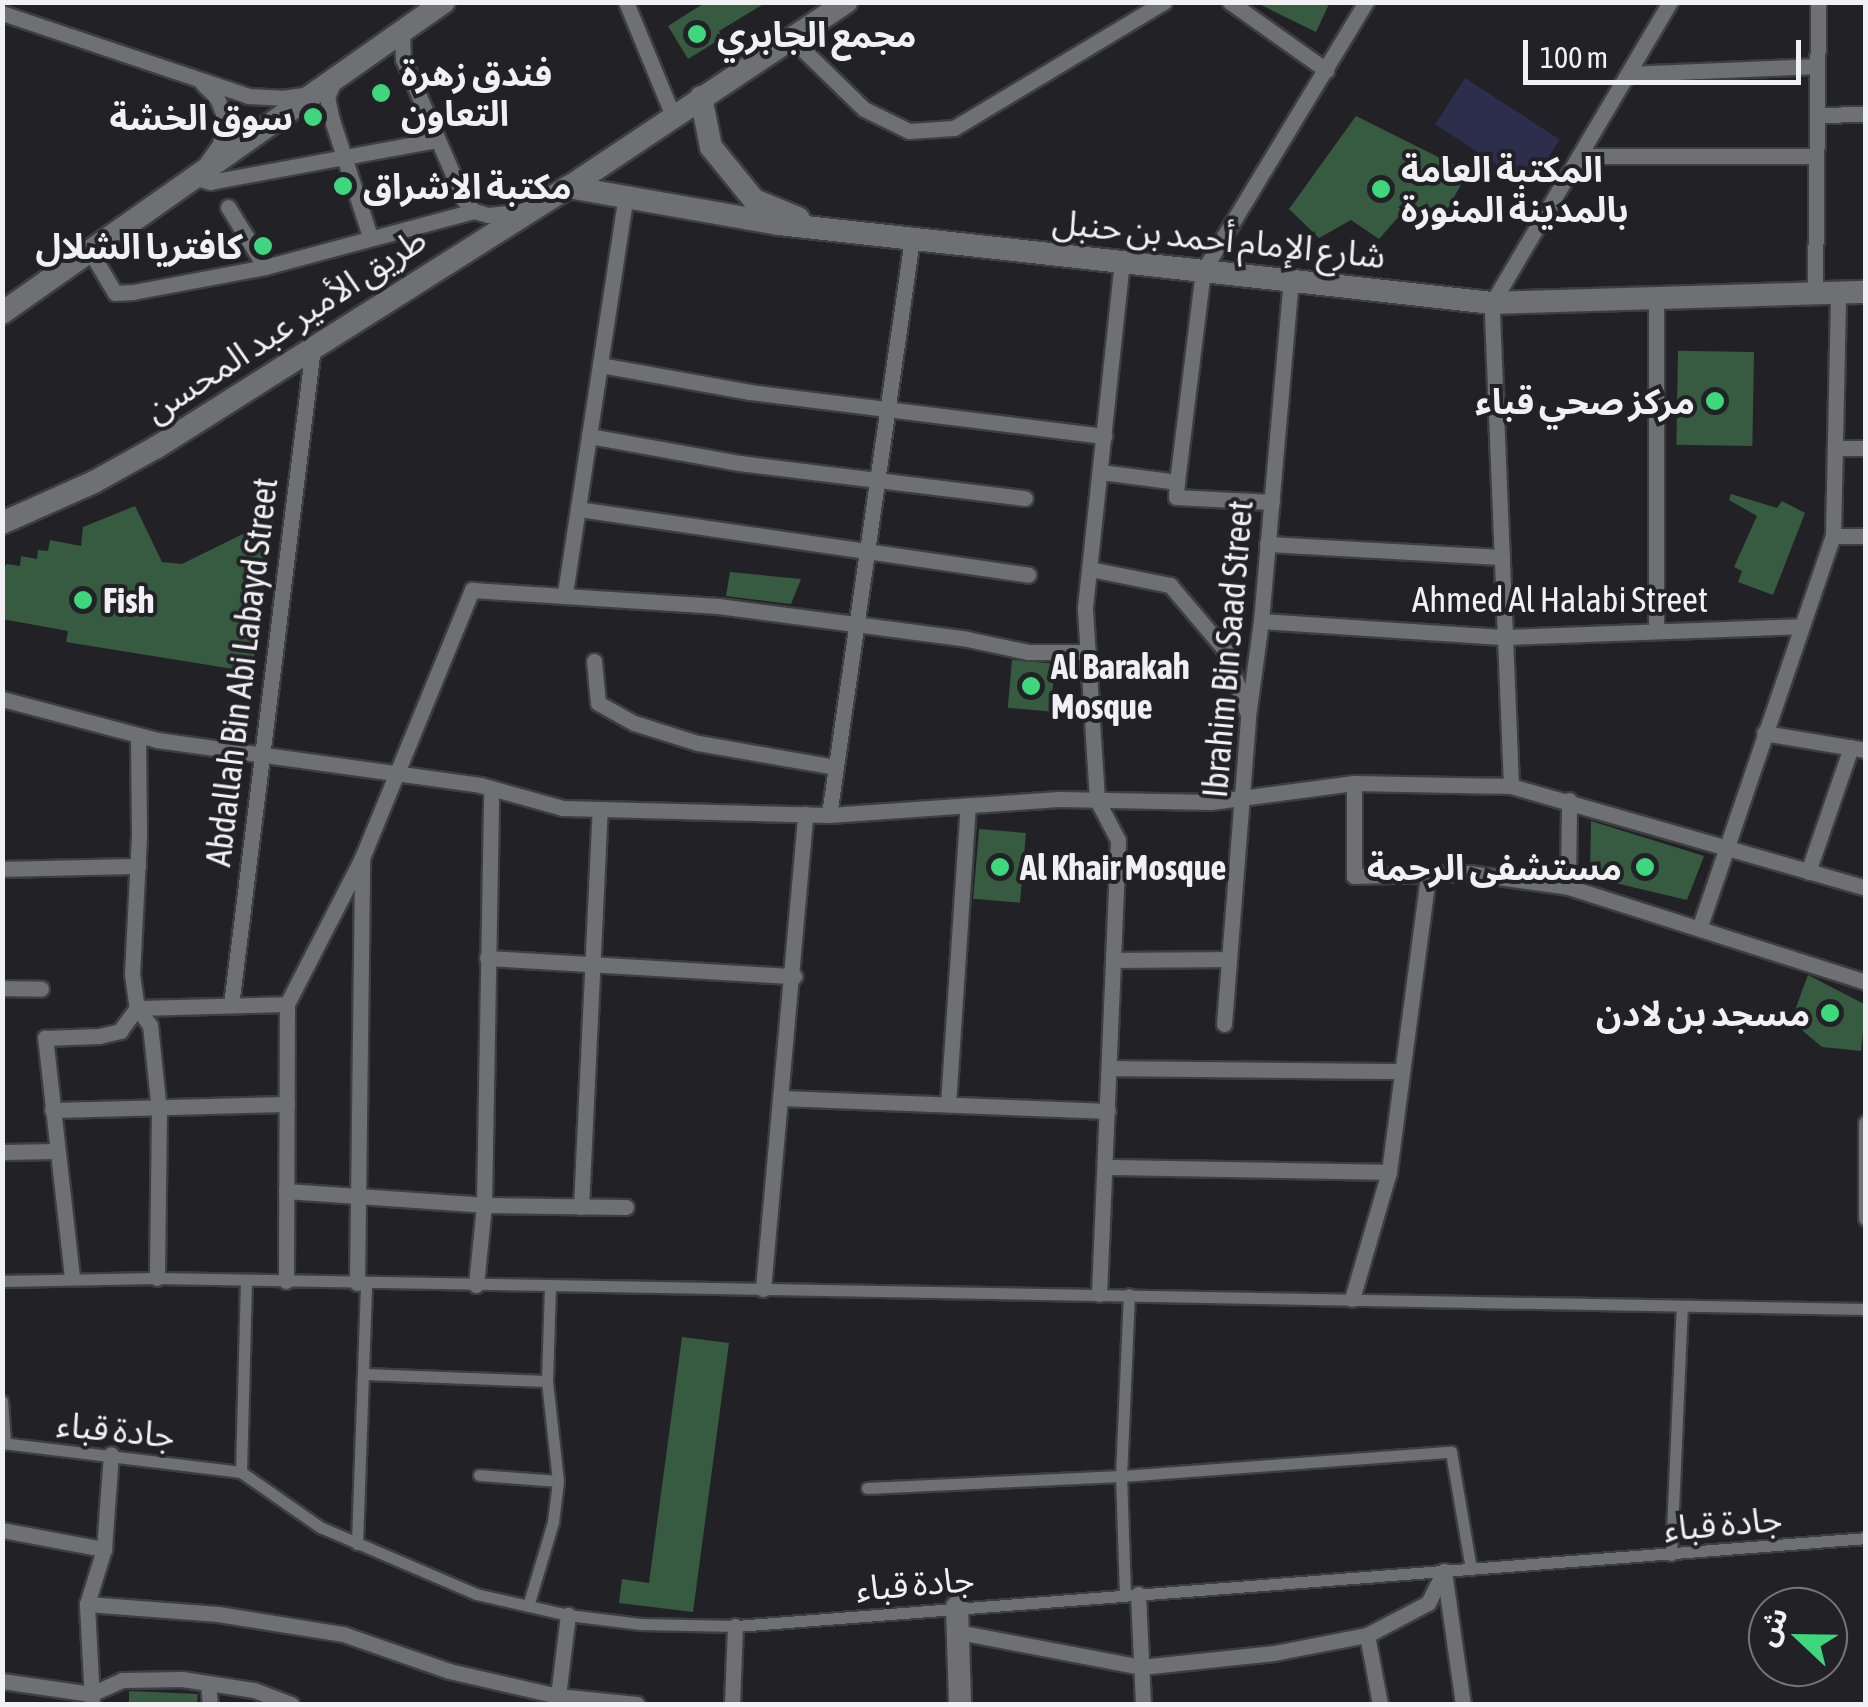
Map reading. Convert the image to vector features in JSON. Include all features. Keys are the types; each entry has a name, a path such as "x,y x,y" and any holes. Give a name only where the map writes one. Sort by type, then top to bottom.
{"main road":[{"path":"2,312 402,32 419,9 444,2"},
{"name":"طريق الأمير عبد المحسن","path":"2,522 50,504 141,456 525,211 569,187 846,2"},
{"path":"701,97 710,147 754,200 824,229"},
{"name":"شارع الإمام أحمد بن حنبل","path":"569,187 824,229 1492,303 1866,292"},
{"path":"958,1607 960,1704"}],"street":[{"path":"626,2 673,116"},
{"path":"790,38 864,109 909,131 954,128 1164,2"},
{"path":"1230,2 1326,70"},
{"path":"1272,502 1176,497 1203,271 1366,2"},
{"path":"1511,786 1492,303 1670,2"},
{"path":"1700,926 1833,536 1835,448 1816,156 1818,2"},
{"path":"2,13 202,84 248,96 282,98 326,87 370,236"},
{"path":"402,32 403,59 464,200 474,211"},
{"path":"1628,74 1817,66"},
{"path":"202,84 217,98 224,119 220,144 196,178 225,182 437,140"},
{"path":"1817,115 1866,114"},
{"path":"1579,156 1816,156"},
{"path":"565,593 626,199"},
{"path":"228,208 265,267"},
{"path":"90,251 115,293 265,267 474,211 525,211"},
{"path":"829,815 912,239"},
{"path":"1099,1294 1118,840 1097,800 1085,607 1122,262"},
{"name":"Ibrahim Bin Saad Street","path":"1224,1024 1248,716 1261,621 1291,280"},
{"path":"1656,298 1656,631"},
{"name":"Abdallah Bin Abi Labayd Street","path":"230,1006 314,347"},
{"path":"600,365 750,392 888,406 1104,436"},
{"path":"589,436 739,463 1025,498"},
{"path":"1835,448 1866,448"},
{"path":"1100,472 1177,482"},
{"path":"578,509 1028,575"},
{"path":"1833,536 1866,536"},
{"path":"1268,544 1502,558"},
{"path":"1090,568 1170,585 1224,650 1248,716"},
{"path":"286,1281 287,1004 362,858 472,590 565,593 718,606 966,639 1028,652 1088,652"},
{"name":"Ahmed Al Halabi Street","path":"1261,621 1505,637 1800,626"},
{"path":"594,661 598,703 634,723 698,743 836,767"},
{"path":"2,700 138,736 490,788 563,808 829,815 1097,800 1211,802 1354,783 1511,786 1866,888"},
{"path":"1764,733 1858,748 1808,872"},
{"path":"138,736 138,866 132,974 137,1008 150,1025 159,1110 156,1278"},
{"path":"1354,783 1354,876 1469,873 1568,888 1700,926 1866,982"},
{"path":"476,1285 484,1206 490,788"},
{"path":"1568,888 1569,800"},
{"path":"948,1104 968,806"},
{"path":"581,1207 600,810"},
{"path":"763,1289 794,976 805,814"},
{"path":"357,1544 364,1374 358,1197 362,858"},
{"path":"2,869 138,866"},
{"path":"1352,1299 1389,1172 1428,876"},
{"path":"487,958 794,976"},
{"path":"1115,960 1230,959"},
{"path":"2,988 42,989"},
{"path":"137,1008 287,1004"},
{"path":"72,1277 45,1038 120,1031 137,1008"},
{"path":"1110,1068 1402,1071"},
{"path":"783,1098 1108,1111"},
{"path":"52,1110 286,1104"},
{"path":"1866,1122 1866,1218"},
{"path":"2,1152 57,1151"},
{"path":"1105,1167 1389,1172"},
{"path":"286,1192 484,1206 626,1206"},
{"path":"2,1281 156,1278 1866,1309"},
{"path":"241,1472 246,1282"},
{"path":"528,1606 553,1522 558,1481 546,1381 550,1286"},
{"path":"1128,1294 1120,1476 1143,1704"},
{"path":"1671,1555 1682,1306"},
{"path":"364,1374 546,1381"},
{"path":"2,1401 4,1443"},
{"name":"جادة قباء","path":"4,1443 241,1472 320,1527 476,1594 568,1614 640,1624 735,1626 1866,1538"},
{"path":"867,1488 1120,1476 1451,1452 1471,1570"},
{"path":"92,1699 87,1604 104,1549 111,1454"},
{"path":"479,1476 558,1481"},
{"path":"2,1530 104,1549"},
{"path":"958,1632 1141,1667 1274,1653 1366,1634 1428,1603 1444,1571"},
{"path":"1444,1571 1463,1704"},
{"path":"87,1604 218,1614 343,1634 449,1670 558,1700 637,1704"},
{"path":"558,1700 568,1614"},
{"path":"732,1704 735,1626"},
{"path":"1366,1634 1380,1704"},
{"path":"2,1681 92,1699 122,1680 208,1683 254,1690 292,1704"},
{"path":"208,1683 210,1704"}],"shaded area":[{"path":"1465,78 1560,140 1530,186 1435,124"}],"building":[{"name":"مجمع الجابري","path":"706,2 767,2 719,31 722,38 688,59 668,26"},
{"path":"1255,2 1330,2 1316,32"},
{"name":"المكتبة العامة بالمدينة المنورة","path":"1356,116 1468,172 1448,208 1407,207 1379,239 1351,220 1319,238 1289,209"},
{"name":"مركز صحي قباء","path":"1678,351 1754,352 1752,446 1676,445"},
{"path":"1731,494 1777,508 1782,501 1805,513 1773,595 1738,582 1742,571 1734,567 1757,516 1729,500"},
{"path":"135,506 162,562 182,564 273,519 252,672 66,642 68,631 2,619 2,568 7,564 20,566 21,556 37,559 38,550 48,551 50,540 81,546 83,527"},
{"path":"730,572 801,579 791,604 726,596"},
{"name":"Al Barakah Mosque","path":"1012,660 1055,664 1051,712 1008,708"},
{"name":"مستشفى الرحمة","path":"1591,821 1704,856 1687,900 1590,877"},
{"name":"Al Khair Mosque","path":"979,829 1026,833 1020,903 973,899"},
{"name":"مسجد بن لادن","path":"1808,975 1866,1005 1861,1051 1822,1047 1791,1021"},
{"path":"682,1337 729,1343 693,1612 619,1603 622,1579 649,1583"},
{"path":"129,1691 198,1694 197,1704 129,1704"}],"place":[{"name":"مجمع الجابري","path":"697,34"},
{"name":"فندق زهرة التعاون","path":"381,93"},
{"name":"سوق الخشة","path":"313,117"},
{"name":"مكتبة الاشراق","path":"343,186"},
{"name":"المكتبة العامة بالمدينة المنورة","path":"1381,189"},
{"name":"كافتريا الشلال","path":"263,246"},
{"name":"مركز صحي قباء","path":"1715,401"},
{"name":"Fish","path":"83,600"},
{"name":"Al Barakah Mosque","path":"1031,686"},
{"name":"Al Khair Mosque","path":"1000,867"},
{"name":"مستشفى الرحمة","path":"1645,867"},
{"name":"مسجد بن لادن","path":"1830,1013"}]}
